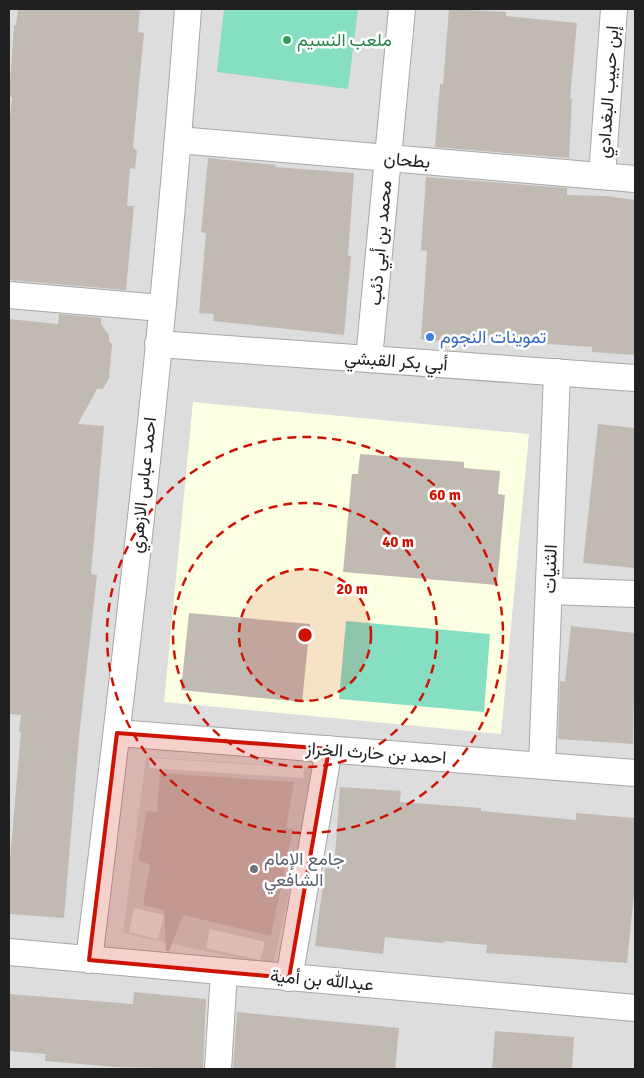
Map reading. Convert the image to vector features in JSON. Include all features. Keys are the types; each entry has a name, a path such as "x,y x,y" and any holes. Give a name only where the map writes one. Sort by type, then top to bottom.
{"street":[{"name":"احمد عباس الازهري","path":"89,960 117,733 158,344 178,140 188,9"},
{"name":"محمد بن أبي ذئب","path":"369,358 402,9"},
{"name":"إبن حبيب البغدادي","path":"602,176 614,9"},
{"name":"بطحان","path":"178,140 635,179"},
{"path":"9,295 161,308"},
{"name":"أبي بكر القبشي","path":"158,344 635,378"},
{"name":"الثنيات","path":"542,766 557,372"},
{"path":"549,591 635,594"},
{"name":"احمد بن حارث الخراز","path":"117,733 635,773"},
{"path":"289,978 329,749"},
{"name":"عبدالله بن أمية","path":"9,952 635,1008"},
{"path":"218,1069 224,972"}],"highlighted area":[{"path":"117,733 329,749 289,978 89,960"}],"shaded area":[{"path":"9,9 635,9 635,1069 9,1069"},
{"path":"193,402 529,434 501,734 164,702"},
{"path":"146,757 316,768 273,966 123,933"},
{"path":"150,758 304,768 303,778 149,768"},
{"path":"134,908 164,915 158,939 129,932"},
{"path":"210,929 265,942 260,960 206,948"}],"green space":[{"name":"ملعب النسيم","path":"224,9 358,9 348,89 217,72"},
{"path":"346,621 490,634 484,712 339,699"}],"building":[{"path":"18,9 140,9 138,32 144,33 133,147 137,151 135,169 130,168 127,206 134,206 126,290 9,280 9,129 12,97 9,97 14,25 16,25"},
{"path":"449,9 506,12 506,16 577,23 570,99 572,99 569,158 435,147 440,84 443,84"},
{"path":"208,158 276,165 275,167 354,173 348,256 351,256 344,335 213,321 214,314 199,313 206,233 201,232"},
{"path":"426,177 567,188 567,195 606,196 635,200 635,355 592,352 592,347 488,340 487,346 421,339 427,251 421,250"},
{"path":"59,314 101,318 101,324 109,335 109,341 112,344 109,378 103,389 97,389 78,424 104,426 91,574 97,575 79,737 64,918 9,914 9,871 21,715 9,714 9,319 58,324"},
{"path":"598,424 635,428 635,568 583,563"},
{"path":"360,454 464,462 464,468 500,471 498,494 505,495 497,585 343,572 352,474 358,474"},
{"path":"189,613 310,624 302,702 181,690"},
{"path":"571,626 635,633 633,744 558,739 560,681 565,682"},
{"name":"جامع الإمام الشافعي","path":"160,773 294,782 286,828 293,829 271,936 183,915 169,951 166,951 164,910 143,905 150,865 138,860 147,811 157,812"},
{"path":"340,787 401,791 400,802 481,808 481,811 576,820 576,813 635,818 635,885 627,963 486,953 487,945 446,941 442,943 385,937 383,954 315,946 325,868 334,869"},
{"path":"134,992 206,999 203,1069 116,1067 45,1061 46,1054 9,1051 9,994 133,1004"},
{"path":"237,1012 399,1028 395,1069 233,1069"},
{"path":"495,1031 574,1037 572,1069 492,1069"}],"place":[{"name":"ملعب النسيم","path":"287,40"},
{"name":"تموينات النجوم","path":"430,337"},
{"name":"جامع الإمام الشافعي","path":"254,869"}]}
